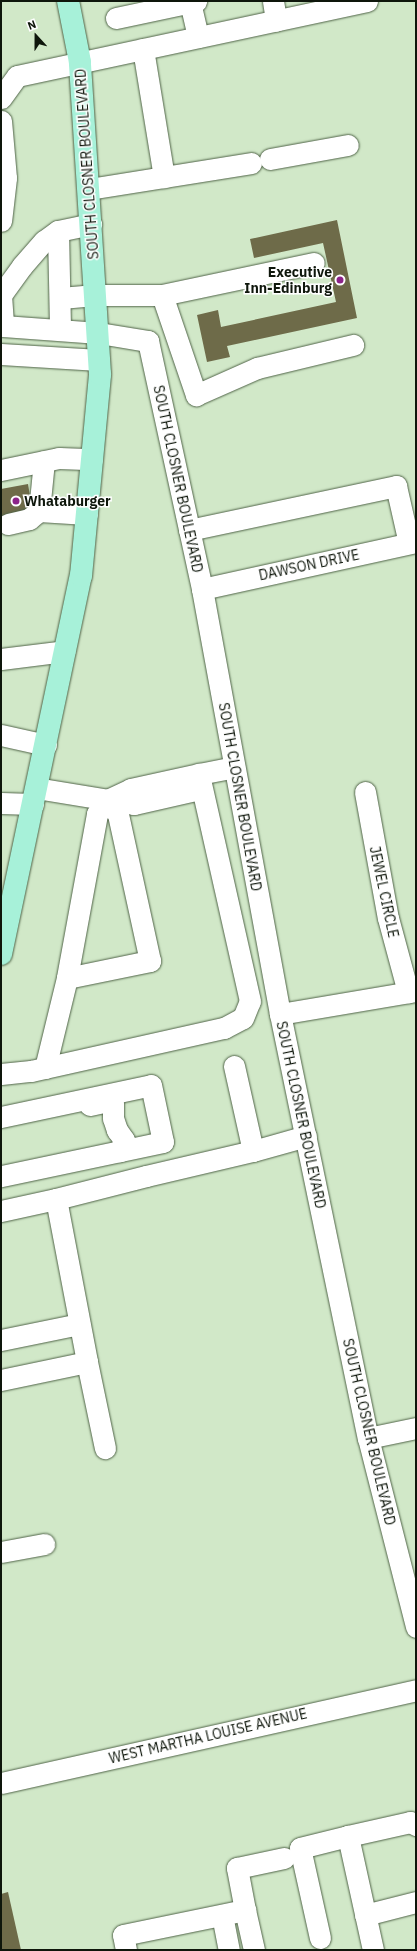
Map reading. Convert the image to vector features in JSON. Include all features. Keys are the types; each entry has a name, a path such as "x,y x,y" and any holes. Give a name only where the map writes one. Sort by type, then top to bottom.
{"main road":[{"name":"SOUTH CLOSNER BOULEVARD","path":"68,1 80,62 95,295 99,333"},
{"path":"1,954 81,576 100,374 99,333"}],"street":[{"path":"273,1 276,21"},
{"path":"1,98 17,76 367,1"},
{"path":"116,18 193,2 198,37"},
{"path":"143,49 164,177"},
{"path":"1,121 4,178 1,221"},
{"path":"89,189 261,161 348,145"},
{"path":"91,224 58,231 44,241 22,266 1,295 3,326 99,333"},
{"path":"58,231 61,298 60,330"},
{"path":"61,298 95,295 162,295 314,263"},
{"path":"162,295 196,395 257,368 353,345"},
{"name":"SOUTH CLOSNER BOULEVARD","path":"99,333 148,341 202,589 280,1014 368,1438 416,1627"},
{"path":"1,354 99,360"},
{"path":"1,470 59,458 92,459"},
{"path":"39,511 44,461"},
{"path":"189,530 396,486 412,542"},
{"path":"8,524 29,519 39,511 87,514"},
{"name":"DAWSON DRIVE","path":"202,589 412,542"},
{"path":"1,659 65,651"},
{"path":"2,730 46,744"},
{"path":"1,803 35,796 107,800 134,804 201,781 234,767"},
{"path":"1,1074 45,1068 224,1028 243,1018 250,1001 201,781"},
{"name":"JEWEL CIRCLE","path":"365,792 388,918 412,991"},
{"path":"67,978 150,962 118,814 107,800"},
{"path":"45,1068 67,978 97,814 107,800"},
{"path":"280,1014 412,991"},
{"path":"234,1066 253,1151"},
{"path":"1,1117 151,1086 168,1171"},
{"path":"22,1113 44,1115 104,1102 113,1103 112,1118 122,1145"},
{"path":"1,1211 253,1151 306,1136"},
{"path":"1,1176 122,1145 163,1142"},
{"path":"56,1199 79,1324 106,1448"},
{"path":"1,1340 79,1324"},
{"path":"1,1380 87,1362"},
{"path":"368,1438 416,1428"},
{"path":"1,1552 44,1544"},
{"name":"WEST MARTHA LOUISE AVENUE","path":"1,1783 416,1690"},
{"path":"320,1938 300,1848 410,1822 416,1825"},
{"path":"348,1836 373,1950"},
{"path":"254,1950 237,1868 284,1858"},
{"path":"365,1914 416,1902"},
{"path":"126,1950 123,1935 246,1910"},
{"path":"222,1915 229,1950"}],"building":[{"name":"Executive Inn-Edinburg","path":"337,220 357,318 227,346 230,357 207,362 197,315 218,310 221,327 336,302 323,243 254,258 250,239"},
{"name":"Whataburger","path":"28,484 33,514 1,520 1,489"},
{"path":"8,1892 21,1950 1,1950 1,1894"}],"place":[{"name":"Executive Inn-Edinburg","path":"340,280"},
{"name":"Whataburger","path":"16,501"}]}
